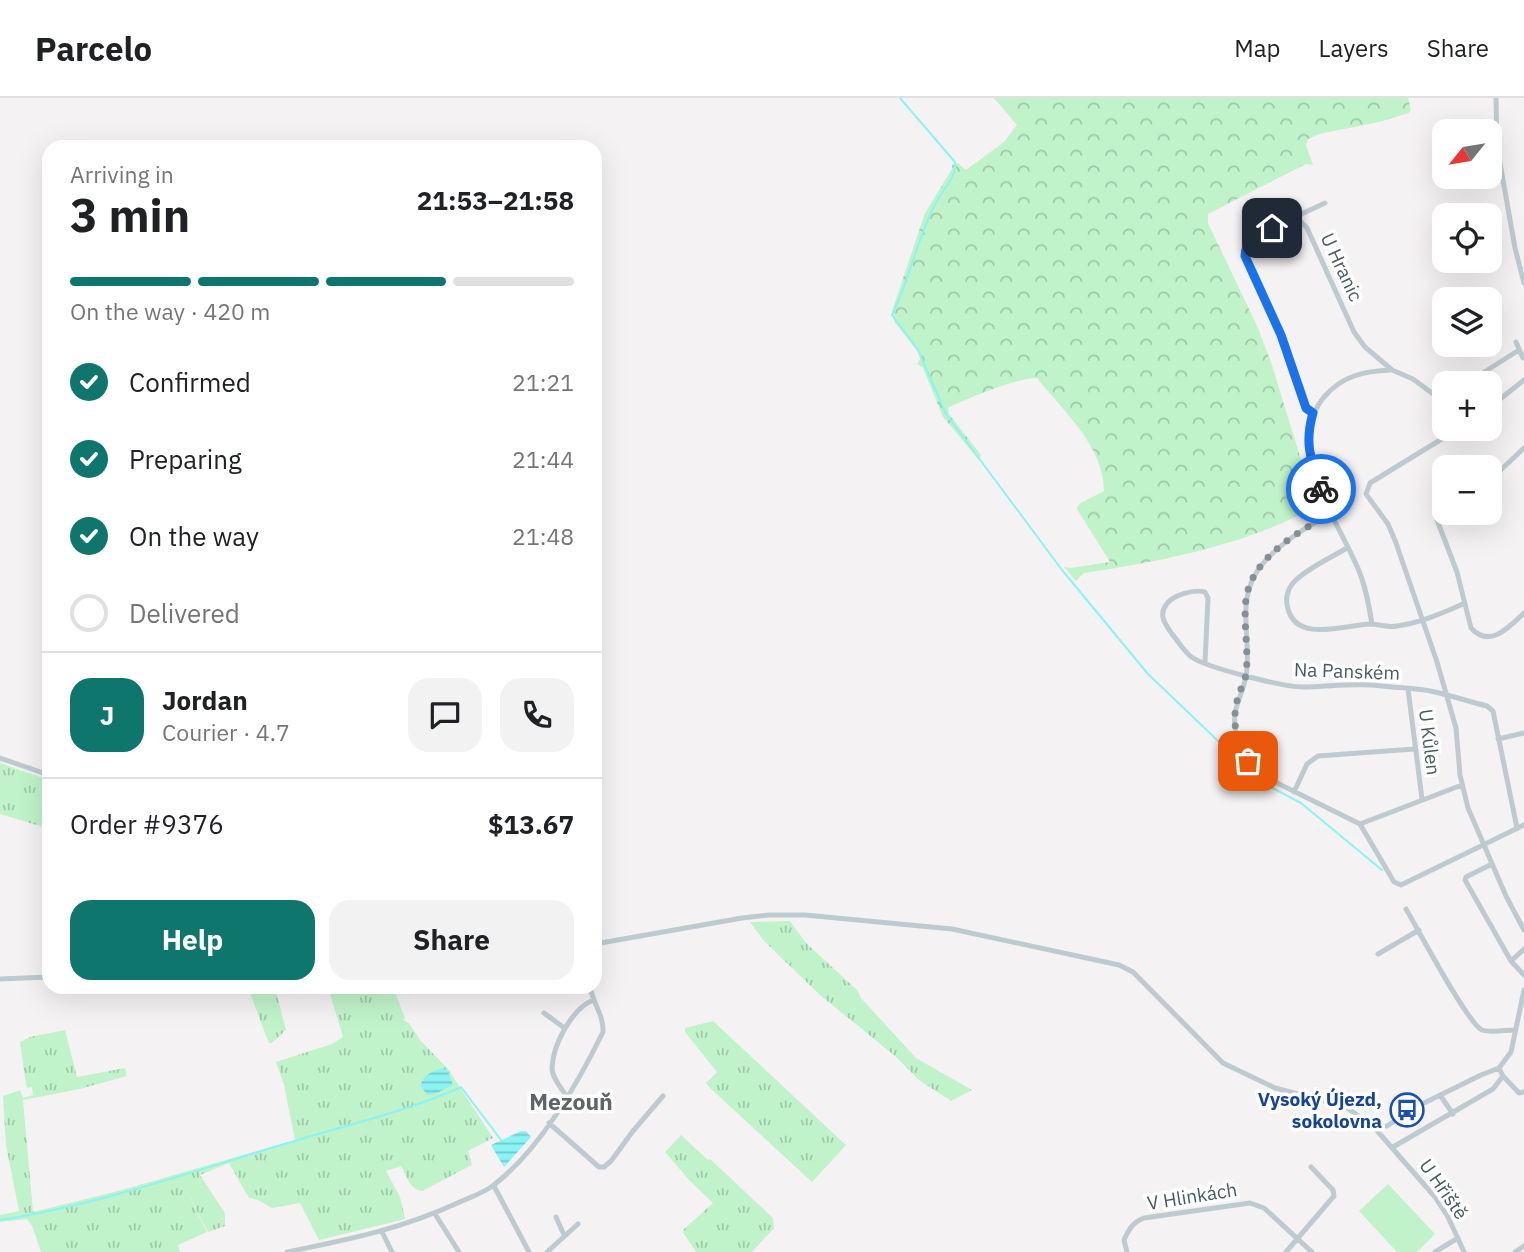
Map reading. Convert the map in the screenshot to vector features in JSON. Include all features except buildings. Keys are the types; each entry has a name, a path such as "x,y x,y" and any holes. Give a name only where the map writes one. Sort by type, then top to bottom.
{"street":[{"path":"1496,98 1496,146 1524,283"},
{"path":"1313,413 1306,408 1281,335 1245,256 1245,246 1253,237 1325,202"},
{"name":"U Hranic","path":"1292,219 1300,221 1307,228 1359,339 1392,370 1413,379 1432,393"},
{"path":"1516,342 1523,358"},
{"path":"1486,371 1519,350"},
{"path":"1372,624 1363,580 1330,515 1308,451 1308,428 1313,413 1340,381 1369,371 1392,370"},
{"path":"1502,398 1524,380"},
{"path":"1438,441 1378,478 1367,488 1369,499 1388,524 1424,620 1456,728 1462,785 1468,808 1524,930"},
{"path":"1502,469 1524,448"},
{"path":"1330,515 1306,528 1278,550 1255,574 1247,598 1246,676 1235,712 1235,728 1248,761 1259,773 1360,824 1398,885 1404,885 1524,825"},
{"path":"1439,525 1457,572 1471,628 1485,637 1496,636 1524,613"},
{"path":"1348,548 1296,580 1287,594 1287,606 1293,620 1308,629 1372,624 1397,626 1424,620 1464,604"},
{"name":"Na Panském","path":"1205,662 1208,598 1205,592 1195,591 1170,601 1164,608 1163,617 1165,624 1190,655 1205,662 1246,676 1299,687 1357,685 1435,692 1491,708 1498,739"},
{"name":"U Kůlen","path":"1408,689 1422,799"},
{"path":"1517,828 1498,739 1524,733"},
{"path":"1294,792 1307,764 1318,756 1414,749"},
{"path":"0,758 42,773"},
{"path":"1360,824 1462,785"},
{"path":"1492,864 1465,880 1511,961 1524,975"},
{"path":"1406,909 1460,1002 1478,1026 1484,1031 1515,1030"},
{"name":"U Hřiště","path":"602,945 769,915 882,920 991,936 1105,960 1126,967 1215,1057 1252,1079 1344,1107 1372,1125 1442,1206 1464,1252"},
{"path":"1378,954 1419,930"},
{"path":"1511,961 1524,949"},
{"path":"0,979 42,977"},
{"path":"1372,1125 1387,1126 1440,1095 1499,1068 1511,1052 1524,990"},
{"path":"287,1252 382,1232 435,1214 494,1185 549,1123 567,1097 603,1032 601,1017 592,994"},
{"path":"567,1097 552,1068 563,1027 576,1016 582,1004 593,1000"},
{"path":"544,1013 563,1027"},
{"path":"1499,1068 1519,1093 1524,1092"},
{"path":"1393,1147 1493,1089 1503,1076"},
{"path":"1440,1095 1453,1114"},
{"path":"549,1123 599,1167 604,1167 663,1096"},
{"path":"1286,1252 1335,1196 1333,1190 1311,1167"},
{"path":"494,1185 529,1252"},
{"name":"V Hlinkách","path":"1127,1252 1124,1240 1138,1220 1242,1203 1264,1208 1312,1252"},
{"path":"435,1214 459,1252"},
{"path":"556,1217 564,1235"},
{"path":"547,1252 578,1224"},
{"path":"382,1232 393,1252"},
{"path":"1435,1252 1458,1238"},
{"path":"341,1242 344,1252"},
{"path":"1515,1252 1524,1246"}],"green space":[{"path":"994,98 1408,98 1411,110 1409,113 1308,139 1306,145 1313,165 1306,164 1208,214 1208,223 1258,328 1271,362 1306,476 1321,500 1314,507 1261,532 1232,542 1172,557 1084,573 1076,581 1064,567 1110,562 1077,509 1079,504 1104,491 1097,459 1070,416 1037,378 1005,385 948,408 949,414 981,455 979,460 943,417 923,368 917,364 919,353 895,323 892,311 925,213 952,169 952,164 958,163 966,170 1004,142 1017,125"},
{"path":"0,763 42,778 42,827 0,814"},
{"path":"790,921 806,943 857,990 861,998 916,1058 972,1090 951,1101 919,1080 895,1056 820,995 765,942 750,922"},
{"path":"251,994 277,994 286,1030 269,1043"},
{"path":"330,994 396,994 405,1018 403,1020 409,1023 420,1040 448,1069 493,1138 468,1151 472,1165 422,1191 411,1185 401,1166 386,1171 400,1197 405,1219 319,1240 300,1203 272,1208 249,1198 229,1163 200,1175 225,1213 225,1226 208,1232 184,1186 207,1232 178,1245 180,1252 41,1252 27,1219 0,1222 0,1215 19,1211 6,1145 3,1096 20,1090 23,1098 33,1095 32,1087 27,1088 26,1085 20,1042 30,1037 65,1030 77,1077 125,1068 127,1076 23,1100 33,1212 122,1190 295,1140 284,1085 276,1062 332,1044 343,1037"},
{"path":"713,1021 846,1145 812,1182 706,1083 717,1072 685,1032 685,1028"},
{"path":"681,1135 773,1218 774,1228 752,1252 696,1252 684,1234 683,1230 713,1203 665,1152"},
{"path":"1388,1184 1435,1234 1417,1252 1397,1252 1359,1211"}],"water":[{"path":"443,1068 448,1071 453,1085 427,1095 421,1086 423,1079"},
{"path":"526,1131 531,1137 504,1167 491,1145"}],"waterway":[{"path":"900,98 955,162 952,178 924,229 892,315 918,350 946,414 1062,570 1148,674 1261,782 1301,803 1382,870"},
{"path":"0,1220 73,1206 145,1186 397,1111 461,1087 501,1140"}],"way so far":[{"path":"1248,761 1240,746 1234,720 1236,704 1246,676 1248,590 1255,574 1278,550 1306,528 1330,515 1321,489"}],"place":[{"name":"Vysoký Újezd, sokolovna","path":"1407,1110"}],"district":[{"name":"Mezouň","path":"571,1102"}],"route":[{"path":"1272,228 1253,237 1245,246 1245,256 1281,335 1306,408 1313,413 1308,428 1308,451 1321,489"}]}
